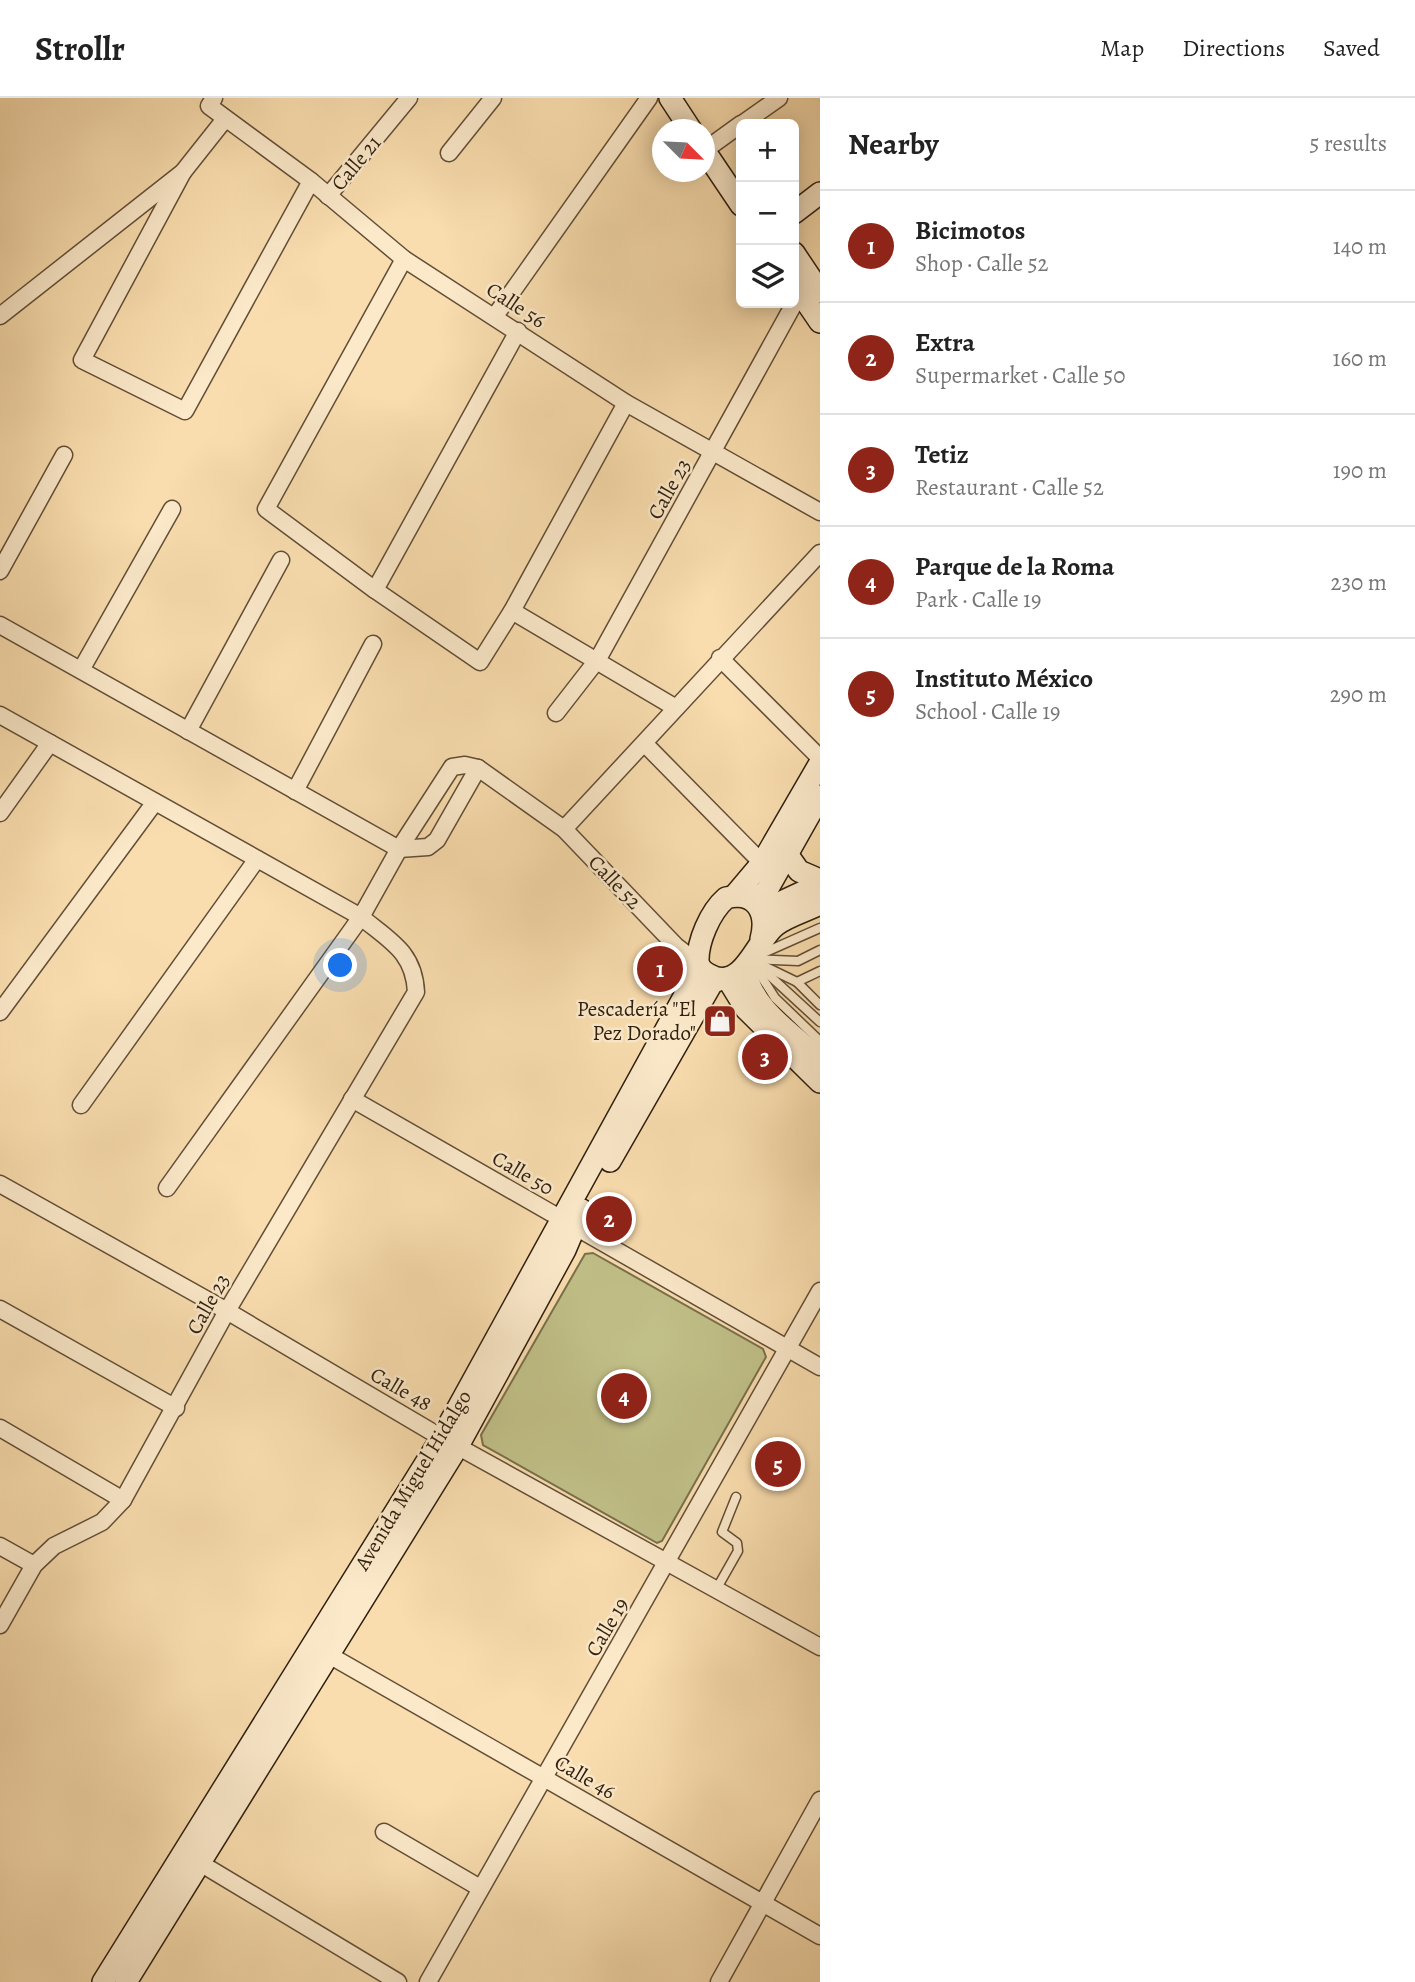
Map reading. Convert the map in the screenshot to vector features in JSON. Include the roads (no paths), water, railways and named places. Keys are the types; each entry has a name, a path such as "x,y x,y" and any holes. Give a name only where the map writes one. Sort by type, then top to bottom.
{"street":[{"name":"Calle 21","path":"328,196 410,98"},
{"path":"449,153 493,98"},
{"path":"495,316 649,98"},
{"path":"670,98 684,119"},
{"path":"748,119 779,98"},
{"name":"Calle 56","path":"212,102 225,119 311,181 404,260 495,316 626,403 820,512"},
{"path":"225,119 183,172 82,360 185,411 311,181"},
{"path":"715,143 736,128"},
{"path":"715,165 736,197"},
{"path":"0,316 183,172"},
{"path":"799,209 820,193"},
{"path":"404,260 266,509 375,590 480,662 512,611 626,403"},
{"path":"799,266 820,322"},
{"name":"Calle 23","path":"556,713 598,659 808,289"},
{"path":"375,590 518,331"},
{"path":"0,570 64,455"},
{"path":"81,670 172,509"},
{"path":"564,829 820,553"},
{"path":"188,731 281,560"},
{"path":"512,611 598,659 677,708"},
{"path":"0,625 399,849 428,847 437,840 478,768 465,765 452,767 399,849 361,917 167,1188"},
{"path":"295,791 373,644"},
{"path":"720,658 820,760 762,863 750,902 765,927 748,962 746,976 764,1008 816,1054 820,1082"},
{"path":"0,715 361,917"},
{"path":"0,813 50,743"},
{"path":"645,744 762,863"},
{"name":"Calle 52","path":"478,768 564,829 665,934 698,964"},
{"path":"750,902 767,890 820,796"},
{"path":"0,1012 155,802"},
{"path":"787,854 799,871 820,882"},
{"path":"80,1105 257,859"},
{"path":"816,1054 746,1009 724,979 705,972 698,964 704,936 719,904 750,902 820,882"},
{"path":"761,939 777,924 820,904"},
{"name":"Calle 23","path":"0,1625 34,1565 54,1546 103,1522 123,1500 227,1311 416,992 415,972 406,955 361,917"},
{"path":"665,934 681,940 704,936"},
{"path":"724,979 748,962"},
{"name":"Avenida Miguel Hidalgo","path":"126,1982 329,1655 450,1442 565,1250 567,1223 691,984 698,964"},
{"name":"Avenida Miguel Hidalgo","path":"567,1223 712,983 724,979"},
{"name":"Calle 50","path":"352,1098 820,1367"},
{"name":"Calle 48","path":"2,1190 227,1311 450,1442 820,1647"},
{"name":"Calle 19","path":"428,1982 820,1291"},
{"path":"0,1309 176,1408"},
{"path":"0,1428 123,1500"},
{"name":"Avenida Miguel Hidalgo","path":"103,1982 450,1442"},
{"path":"0,1546 34,1565"},
{"name":"Calle 46","path":"329,1655 820,1936"},
{"path":"719,1982 820,1800"},
{"path":"384,1832 480,1888"},
{"path":"200,1863 373,1976 398,1982"}],"lane":[{"path":"748,962 820,928"},
{"path":"748,962 798,961 820,950"},
{"path":"748,962 797,982 820,1005"},
{"path":"748,962 820,1022"},
{"path":"797,982 820,971"},
{"path":"717,1588 738,1551 737,1544 722,1532 736,1497"}],"place":[{"name":"Bicimotos","path":"660,969"},
{"name":"Pescadería \"El Pez Dorado\"","path":"720,1021"},
{"name":"Tetiz","path":"765,1057"},
{"name":"Extra","path":"609,1219"},
{"name":"Parque de la Roma","path":"624,1396"},
{"name":"Instituto México","path":"778,1464"}]}
